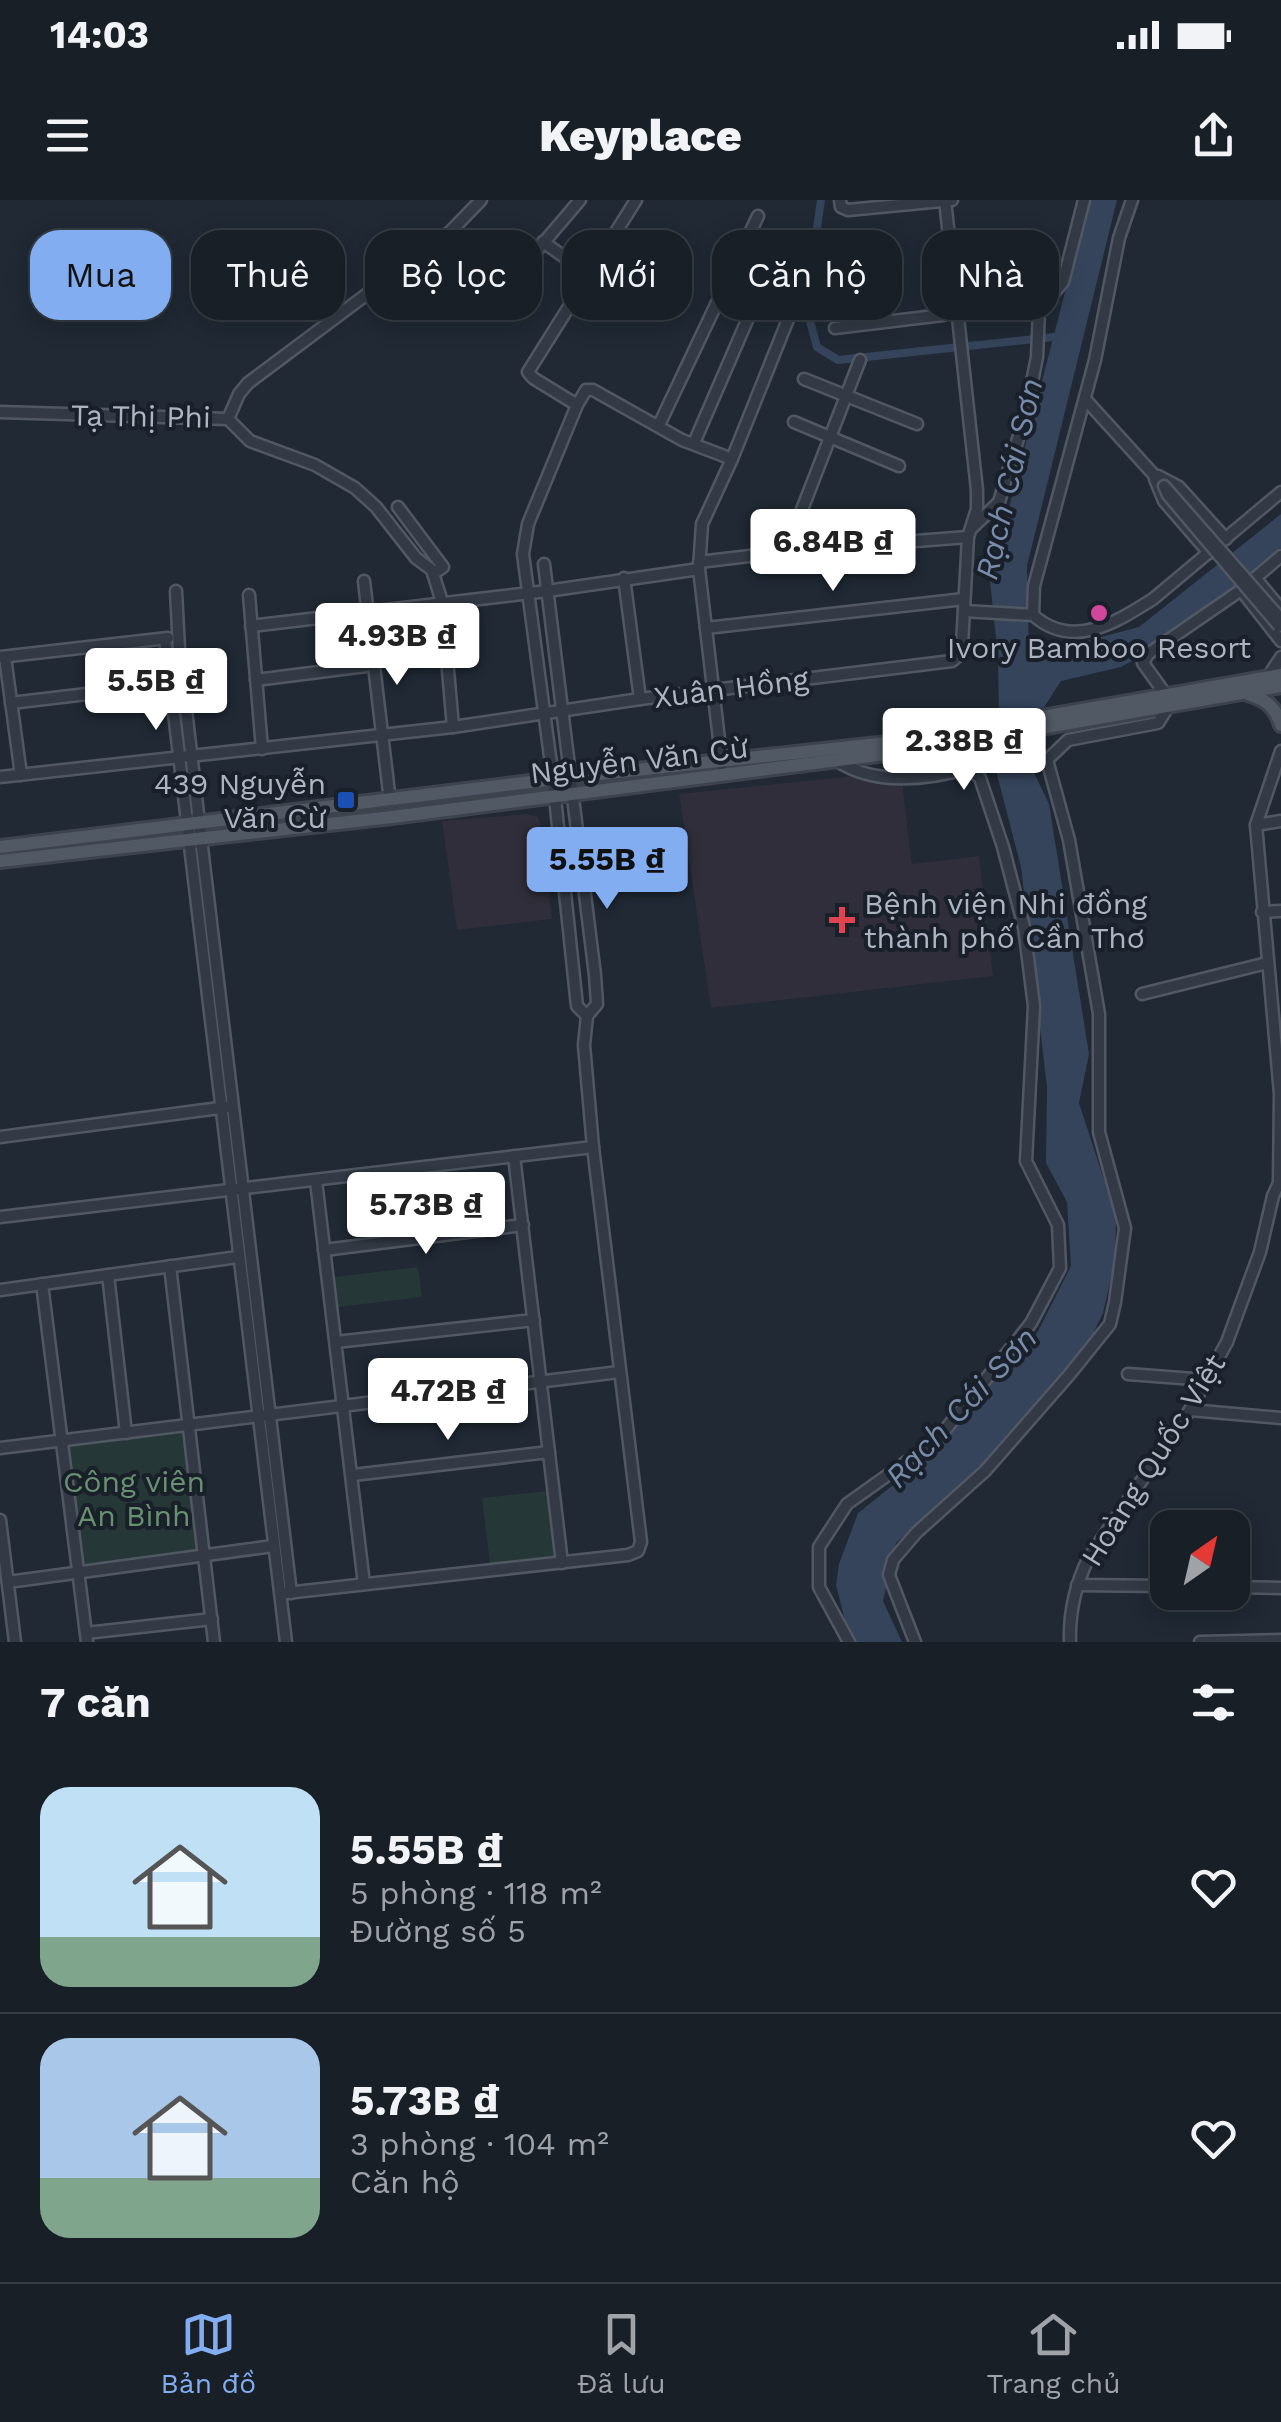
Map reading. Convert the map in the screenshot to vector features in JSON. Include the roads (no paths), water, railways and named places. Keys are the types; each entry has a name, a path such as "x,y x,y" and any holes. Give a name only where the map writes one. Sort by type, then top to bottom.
{"main road":[{"name":"Nguyễn Văn Cừ","path":"1167,701 1275,676"},
{"name":"Nguyễn Văn Cừ","path":"0,847 571,777 836,760 1142,705 1281,686"},
{"path":"1240,693 1267,702 1278,713 1281,724"},
{"name":"Nguyễn Văn Cừ","path":"0,862 572,794 723,768 907,746"},
{"path":"390,801 392,817"}],"street":[{"path":"228,418 248,383 450,232 481,200"},
{"path":"542,245 580,200"},
{"path":"617,230 636,200"},
{"path":"840,200 841,207 848,210 948,200 950,230"},
{"path":"251,626 547,591 798,550 970,532 999,502 1026,412 1038,355 1040,310 1063,282 1084,200"},
{"path":"1028,615 1085,399 1119,238 1132,200"},
{"path":"659,425 758,216"},
{"path":"544,242 562,255"},
{"path":"562,317 528,372 576,405"},
{"path":"835,328 922,318"},
{"path":"694,442 747,320"},
{"path":"723,768 699,566 702,524 788,320"},
{"path":"958,320 977,490 964,599 969,612 1028,615 1058,632 1079,633 1103,625 1153,599 1281,492"},
{"path":"798,550 796,524 860,360"},
{"path":"804,379 918,424"},
{"path":"587,1016 577,1006 553,779 526,591 523,554 528,524 576,405 586,390 593,390 682,440 732,459"},
{"path":"1085,399 1153,473 1280,625"},
{"name":"Tạ Thị Phi","path":"0,412 228,418 250,440 314,465 355,488 376,506 416,558 434,573 442,602 453,727"},
{"path":"794,422 900,466"},
{"path":"1153,473 1179,487 1226,539"},
{"path":"1153,473 1164,501 1209,553"},
{"path":"398,507 442,566 434,573"},
{"path":"915,1642 889,1575 900,1549 1008,1447 1110,1324 1125,1228 1098,1132 1099,1014 1070,840 1047,760 1068,740 1158,723 1167,701 1143,663 1148,654 1241,590 1281,556"},
{"path":"278,1594 628,1556 638,1552 641,1542 584,1045 587,1016 597,1004 595,974 544,564"},
{"path":"624,578 640,699"},
{"path":"1255,578 1281,609"},
{"path":"364,581 390,801"},
{"path":"1241,590 1281,640"},
{"path":"176,591 186,758 227,1107 238,1256 291,1593"},
{"path":"248,595 262,749"},
{"path":"706,628 964,599"},
{"name":"Xuân Hồng","path":"0,777 453,727 952,660 959,655 969,612"},
{"path":"21,775 3,657 178,637"},
{"path":"164,639 186,758"},
{"path":"1275,676 1281,657"},
{"path":"256,680 374,666"},
{"path":"11,703 171,684"},
{"name":"Hoàng Quốc Việt","path":"1070,1642 1069,1620 1076,1585 1109,1525 1208,1380 1243,1303 1280,1183 1276,992 1267,963 1256,826 1281,752"},
{"path":"836,760 851,770 891,777 928,779 969,768 975,771 1003,847 1024,927 1034,1006 1026,1161 1058,1224 1060,1268 1032,1323 938,1440 847,1504 819,1546 819,1587 848,1642"},
{"path":"1256,826 1281,821"},
{"path":"1262,912 1281,911"},
{"path":"1142,994 1267,963"},
{"path":"0,1136 227,1107"},
{"path":"227,1107 244,1190 273,1546 286,1642"},
{"path":"0,1216 593,1147"},
{"path":"514,1156 562,1563"},
{"path":"316,1181 364,1584"},
{"path":"324,1250 522,1225"},
{"path":"0,1290 238,1256"},
{"path":"170,1266 214,1642"},
{"path":"108,1274 126,1433"},
{"path":"42,1284 86,1637 212,1619"},
{"path":"336,1342 534,1320"},
{"path":"0,1448 619,1372"},
{"path":"1128,1374 1208,1380"},
{"path":"1190,1410 1281,1418"},
{"path":"352,1475 549,1452"},
{"path":"0,1520 15,1642"},
{"path":"8,1582 273,1546"},
{"path":"1076,1585 1150,1586"},
{"path":"1250,1587 1281,1588"},
{"path":"1200,1642 1281,1640"}],"water":[{"name":"Rạch Cái Sơn","path":"1089,200 1117,200 1027,566 1029,656 1139,627 1281,514 1281,548 1187,631 1121,667 1061,681 1043,709 1027,758 1049,804 1089,1054 1079,1103 1116,1216 1115,1260 1103,1313 1089,1342 985,1465 896,1543 883,1601 902,1642 855,1642 836,1585 839,1564 858,1513 931,1455 1005,1364 1032,1343 1071,1266 1067,1202 1046,1163 1047,1087 1021,867 993,759 999,716 990,581"}],"waterway":[{"path":"821,200 806,306 817,347 838,360 1054,337"}],"place":[{"name":"Ivory Bamboo Resort","path":"1099,613"},
{"name":"439 Nguyễn Văn Cừ","path":"346,800"},
{"name":"Bệnh viện Nhi đồng thành phố Cần Thơ","path":"842,920"}],"park label":[{"name":"Công viên An Bình","path":"134,1498"}]}
